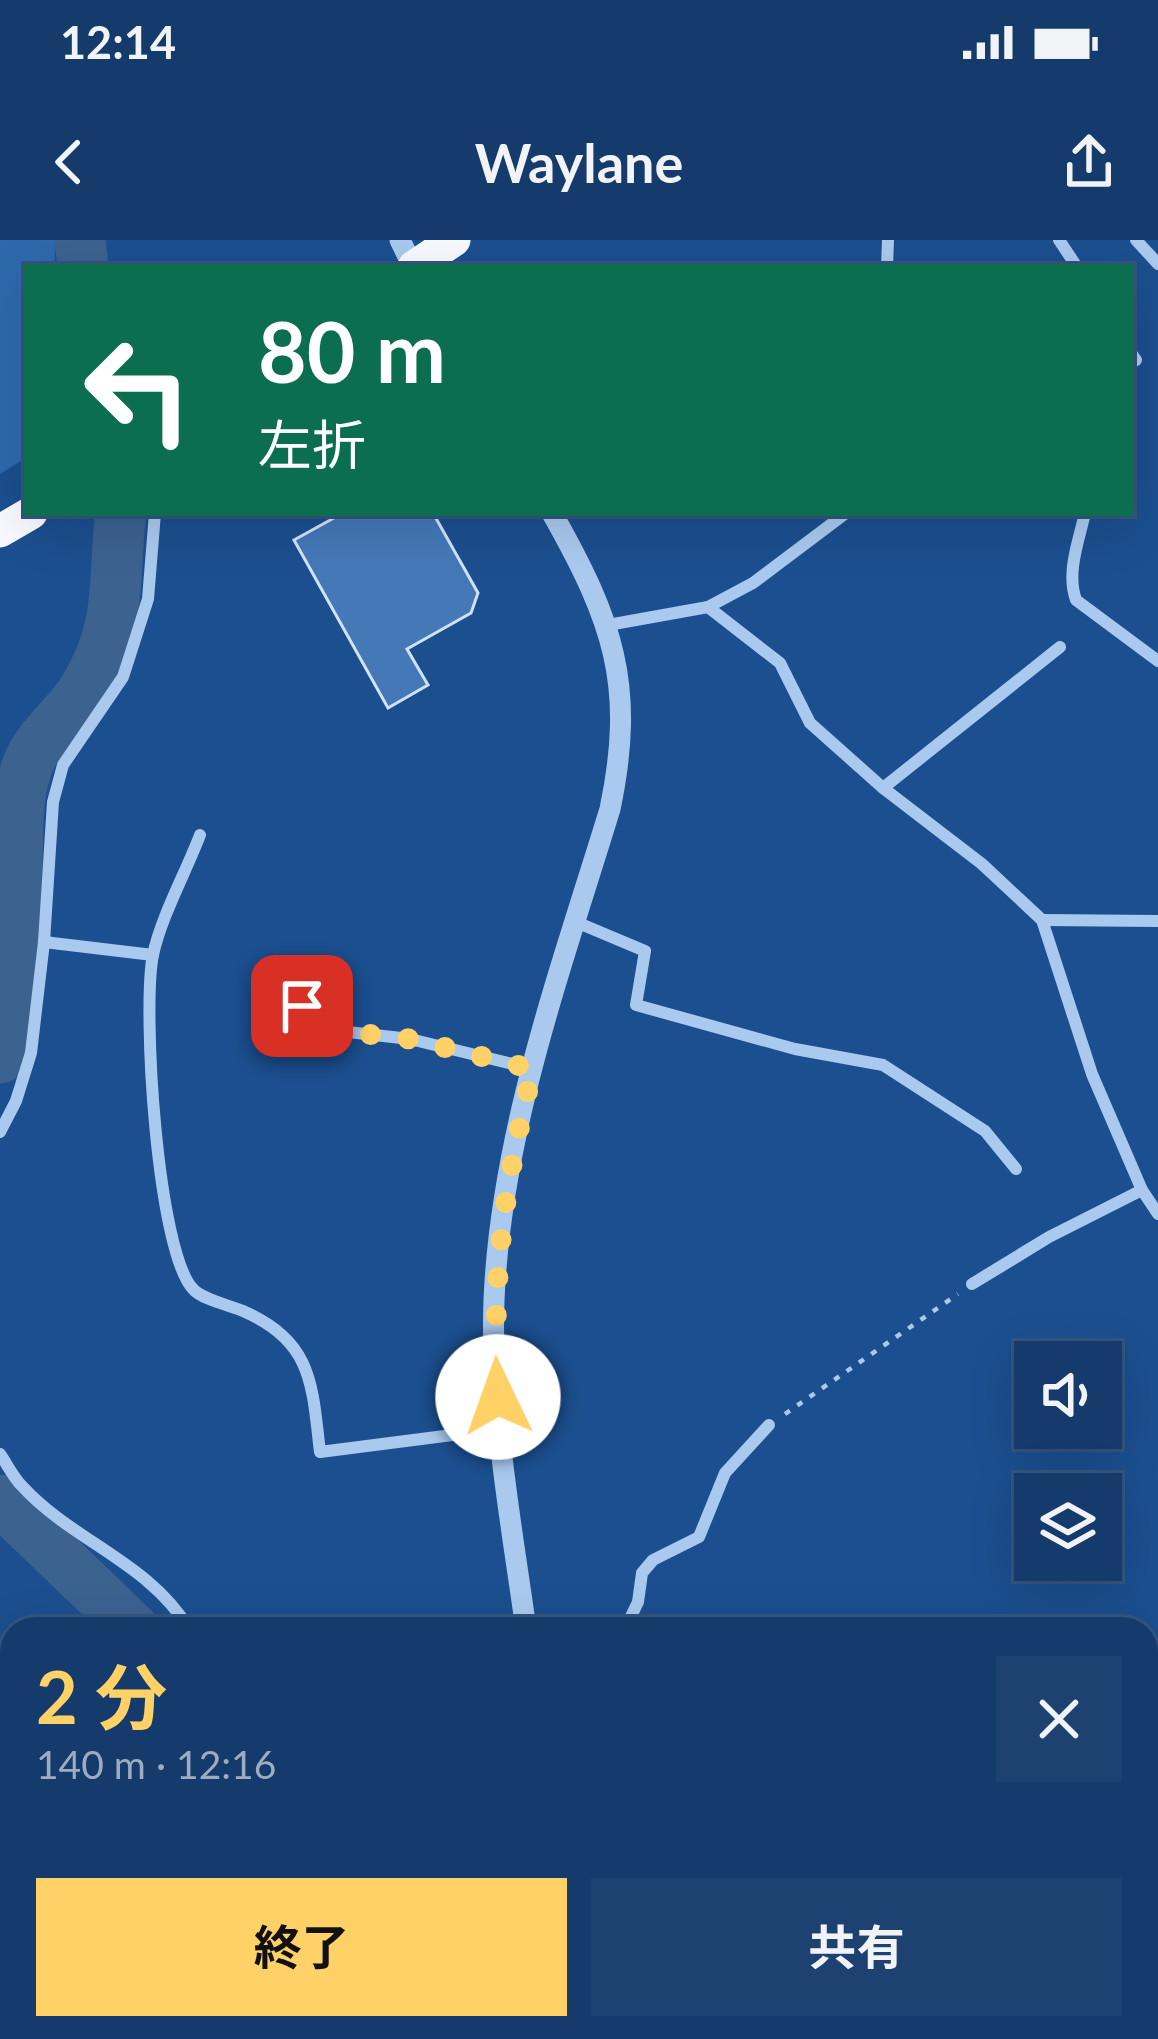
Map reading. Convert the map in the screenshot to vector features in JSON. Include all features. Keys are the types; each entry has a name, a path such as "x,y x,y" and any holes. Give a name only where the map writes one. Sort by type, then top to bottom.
{"highway":[{"path":"418,264 454,240"}],"street":[{"path":"1136,240 1158,264"},
{"path":"0,1132 31,1053 53,802 63,765 123,676 148,599 155,516"},
{"path":"524,1617 500,1429 494,1303 500,1224 533,1069 619,766 623,715 608,625 554,516"},
{"path":"608,625 708,607 753,583 842,516"},
{"path":"1084,516 1071,586 1076,599 1158,661"},
{"path":"708,607 780,664 810,723 883,788 982,864 1042,920 1091,1074 1142,1190 1158,1214"},
{"path":"883,788 1060,647"},
{"path":"200,836 153,955 151,1012 158,1166 168,1234 194,1291 262,1319 293,1344 311,1374 320,1452 500,1429"},
{"path":"1042,920 1158,921"},
{"path":"576,922 645,951 636,1005 795,1049 883,1065 985,1132 1016,1169"},
{"path":"44,942 153,955"},
{"path":"302,1006 348,1032 410,1039 533,1069"},
{"path":"972,1284 1049,1237 1142,1190"},
{"path":"631,1617 642,1573 652,1560 699,1537 725,1473 769,1425"},
{"path":"0,1454 22,1486 160,1592 180,1617"}],"path":[{"path":"769,1425 972,1284"}],"shaded area":[{"path":"0,240 56,240 54,264 24,264 24,459 0,474"}],"building":[{"path":"338,516 435,516 478,593 471,613 407,649 428,685 388,708 294,540"}],"waterway":[{"path":"80,240 83,264"},
{"path":"0,1058 11,986 21,788 33,754 83,691 105,645 114,604 121,516"},
{"path":"0,1500 122,1617"}],"route":[{"path":"302,1006 348,1032 410,1039 533,1069 500,1224 494,1303 498,1397"}]}
